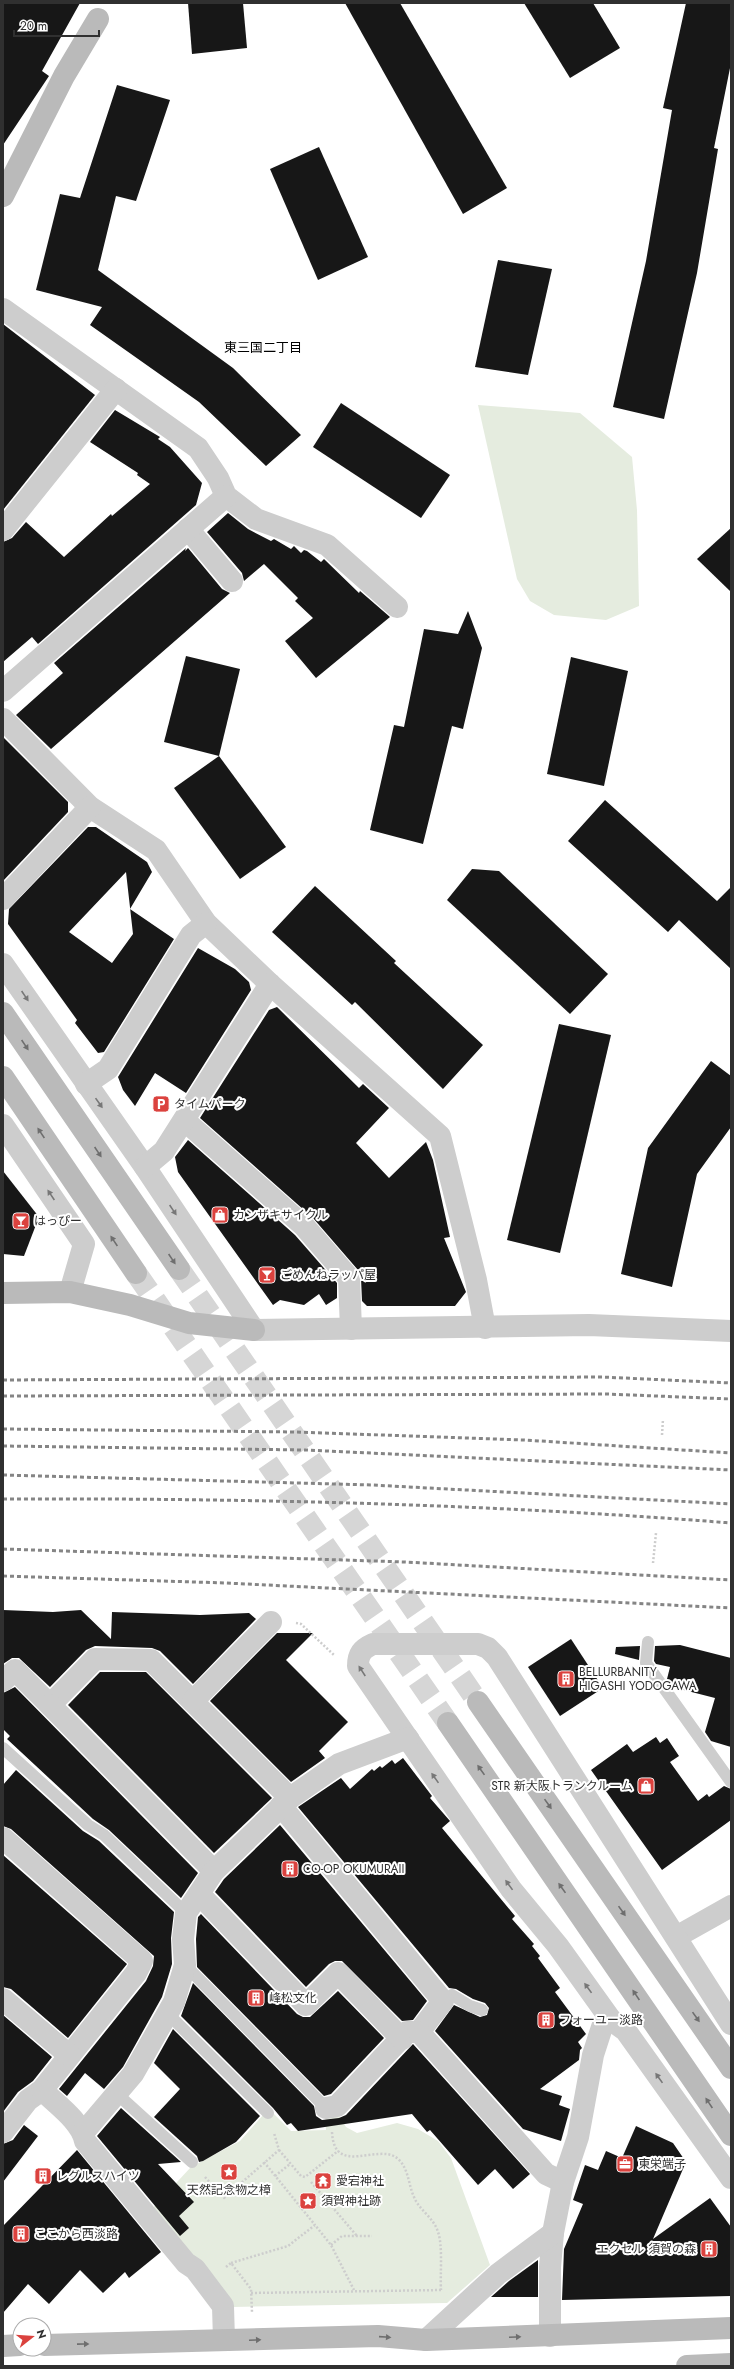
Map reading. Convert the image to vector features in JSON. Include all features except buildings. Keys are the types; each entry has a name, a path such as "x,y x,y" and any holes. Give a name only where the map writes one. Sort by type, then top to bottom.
{"street":[{"path":"3,196 64,76 98,19"},
{"path":"3,309 198,448 218,478 226,496 256,519 327,545 397,607"},
{"path":"3,530 116,389"},
{"path":"3,692 226,496"},
{"path":"188,529 232,581"},
{"path":"3,719 90,807 156,850 206,923 270,984 440,1136 476,1280 485,1328"},
{"path":"3,899 90,807"},
{"path":"86,1084 108,1069 191,935 206,923"},
{"path":"3,964 145,1167 254,1330"},
{"path":"145,1167 164,1151 270,984"},
{"path":"3,1013 179,1269"},
{"path":"3,1077 136,1273"},
{"path":"184,1120 304,1226 349,1278 351,1329"},
{"path":"3,1125 84,1244 70,1292"},
{"path":"3,1293 70,1292 130,1305 189,1323 254,1330 485,1328 589,1325 731,1331"},
{"path":"192,1701 271,1622"},
{"path":"731,2024 497,1657 488,1648 478,1644 373,1644 364,1648 358,1656 358,1666 511,1889 558,1946 611,2020 626,2030 731,2178"},
{"path":"50,1705 95,1659 151,1660 192,1701 286,1802 443,2001 411,2036 336,2106 328,2108"},
{"path":"3,1681 15,1670 214,1871"},
{"path":"478,1702 731,2068"},
{"path":"448,1723 731,2135"},
{"path":"83,2133 133,2074 168,2014 180,1985 185,1965 183,1939 186,1913 214,1871 286,1802 339,1764 408,1738"},
{"path":"3,1838 142,1961 136,1973 42,2090 28,2100 3,2132"},
{"path":"200,1894 306,2005 338,1972 411,2036 546,2174 563,2182"},
{"path":"676,1937 731,1906"},
{"path":"3,1999 69,2055"},
{"path":"550,2336 550,2267 553,2233 563,2182 578,2137 593,2055 602,2028 611,2020"},
{"path":"42,2090 83,2133 85,2141 186,2263 195,2269 223,2306 224,2340"},
{"path":"426,2340 498,2274 553,2233"},
{"path":"52,2345 378,2336 426,2340 731,2328"},
{"path":"687,2366 731,2364"}],"lane":[{"path":"648,1642 646,1663 731,1782"},
{"path":"3,1750 88,1825 104,1835 186,1913"},
{"path":"185,1965 328,2108"},
{"path":"443,2001 452,1995 470,2006 482,2010"},
{"path":"168,2014 268,2113"},
{"path":"116,2093 196,2167"}],"path":[{"path":"662,1436 663,1419"},
{"path":"654,1563 656,1533"},
{"path":"271,1622 301,1624 334,1656 358,1666"},
{"path":"328,2108 332,2142 338,2150 349,2156 366,2157 384,2153 392,2155 403,2164 414,2197 438,2232 441,2290"},
{"path":"274,2131 279,2150 301,2176 305,2177 338,2150"},
{"path":"196,2167 224,2198 279,2150"},
{"path":"264,2162 331,2245 354,2290"},
{"path":"276,2176 290,2164"},
{"path":"311,2182 357,2236"},
{"path":"232,2263 288,2246 315,2225"},
{"path":"331,2245 342,2236 372,2236"},
{"path":"252,2312 251,2292 450,2289 465,2305"}],"shaded area":[{"path":"478,405 580,413 632,457 637,510 639,606 606,620 554,615 530,601 517,579"},
{"path":"272,2112 291,2131 326,2130 325,2112 338,2114 346,2127 357,2133 397,2123 418,2129 438,2141 451,2158 490,2265 447,2303 233,2307 151,2210 191,2167 240,2141 264,2114"}],"tunnel":[{"path":"179,1269 478,1702"},
{"path":"136,1273 448,1723"}],"railway":[{"path":"3,1380 602,1377 731,1383"},
{"path":"3,1396 606,1394 731,1399"},
{"path":"3,1429 296,1432 524,1440 731,1453"},
{"path":"3,1446 306,1450 731,1470"},
{"path":"3,1475 372,1485 731,1504"},
{"path":"3,1499 276,1501 549,1511 731,1523"},
{"path":"3,1549 405,1562 731,1580"},
{"path":"3,1576 226,1583 731,1608"}],"place":[{"name":"タイムパーク","path":"161,1104"},
{"name":"カンザキサイクル","path":"220,1215"},
{"name":"はっぴー","path":"21,1221"},
{"name":"ごめんねラッパ屋","path":"267,1275"},
{"name":"BELLURBANITY HIGASHI YODOGAWA","path":"566,1679"},
{"name":"STR 新大阪トランクルーム","path":"646,1786"},
{"name":"CO-OP OKUMURAII","path":"290,1869"},
{"name":"峰松文化","path":"256,1998"},
{"name":"フォーユー淡路","path":"546,2020"},
{"name":"東栄端子","path":"625,2164"},
{"name":"天然記念物之樟","path":"229,2172"},
{"name":"レグルスハイツ","path":"43,2176"},
{"name":"愛宕神社","path":"323,2181"},
{"name":"須賀神社跡","path":"308,2201"},
{"name":"ここから西淡路","path":"21,2234"},
{"name":"エクセル 須賀の森","path":"709,2249"}],"district":[{"name":"東三国二丁目","path":"263,347"}]}
